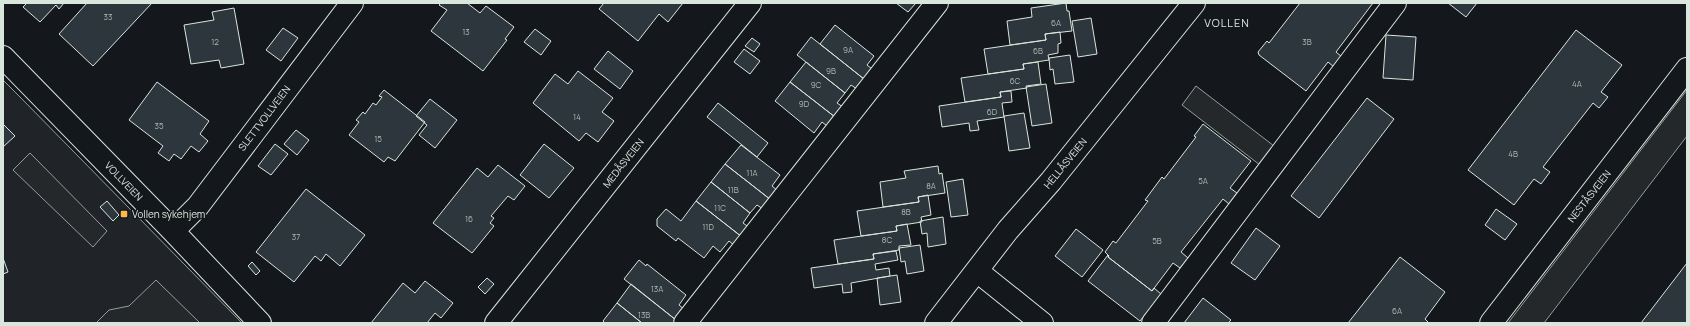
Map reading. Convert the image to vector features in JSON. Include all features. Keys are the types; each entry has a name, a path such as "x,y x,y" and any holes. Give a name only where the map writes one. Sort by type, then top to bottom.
{"street":[{"name":"SLETTVOLLVEIEN","path":"173,231 198,206 352,3"},
{"name":"MEDÅSVEIEN","path":"496,323 750,3"},
{"path":"685,323 937,3"},
{"name":"HELLÅSVEIEN","path":"936,323 1008,230 1051,181 1194,3"},
{"path":"1153,323 1395,3"},
{"name":"VOLLVEIEN","path":"3,57 173,231 260,323"},
{"name":"NESTÅSVEIEN","path":"1491,323 1687,69"},
{"path":"977,271 1042,323"}],"shaded area":[{"path":"3,80 19,96 242,323 3,323"},
{"path":"1196,86 1274,146 1260,165 1182,105"},
{"path":"1687,90 1687,136 1544,323 1508,323"},
{"path":"30,153 107,231 93,247 13,170"},
{"path":"156,280 200,323 96,323 109,310 129,306"}],"building":[{"path":"27,3 64,3 59,9 56,5 40,22 23,7"},
{"path":"87,3 152,3 93,66 59,34"},
{"path":"441,3 467,3 480,13 486,6 514,27 505,39 507,40 483,71 431,31 447,10 439,5"},
{"path":"604,3 683,3 668,22 659,14 638,41 599,9"},
{"path":"896,3 916,3 908,12"},
{"path":"1066,3 1067,11 1069,11 1072,31 1045,34 1046,40 1010,45 1007,21 1032,17 1031,8"},
{"path":"1300,3 1373,3 1336,52 1342,57 1334,67 1328,62 1306,91 1259,55 1258,52 1267,41 1269,43"},
{"path":"1448,3 1477,3 1466,17"},
{"path":"234,8 244,64 221,68 219,60 191,64 184,25 214,20 212,12"},
{"path":"1091,18 1097,54 1078,57 1072,21"},
{"path":"835,25 874,56 867,65 872,69 864,79 820,44"},
{"path":"283,28 298,38 281,61 266,50"},
{"path":"535,29 551,41 541,55 524,42"},
{"path":"1576,30 1622,65 1601,92 1608,97 1599,108 1593,103 1543,167 1550,172 1541,184 1534,179 1514,205 1468,170"},
{"path":"1060,32 1061,43 1058,44 1058,53 1048,55 1049,60 1023,64 1024,69 988,74 984,49 1046,40 1045,34"},
{"path":"1386,35 1416,37 1413,80 1383,78"},
{"path":"811,37 864,79 857,89 851,85 845,93 797,55"},
{"path":"752,38 760,44 754,52 745,46"},
{"path":"744,49 760,61 750,74 734,62"},
{"path":"608,51 633,71 620,89 594,69"},
{"path":"1070,55 1074,82 1055,84 1053,69 1050,70 1049,58"},
{"path":"806,62 845,93 837,103 843,107 835,117 790,82"},
{"path":"1038,62 1041,84 1026,86 1027,88 1000,92 1001,97 965,102 961,78 1024,69 1023,64"},
{"path":"578,71 613,98 602,112 614,121 598,142 586,133 579,141 533,103 555,74 568,84"},
{"path":"157,82 209,121 200,134 208,141 199,152 191,146 181,159 174,154 169,161 158,153 163,146 129,120"},
{"path":"790,82 835,117 827,126 822,122 814,133 775,101"},
{"path":"1046,84 1052,123 1032,126 1026,87"},
{"path":"384,90 425,122 395,161 388,157 384,162 349,135 359,122 356,120 363,112 365,114 373,103 376,105 382,97 379,96"},
{"path":"1011,91 1012,102 1002,103 1004,117 977,121 979,130 970,131 969,123 942,127 939,106 1001,97 1000,92"},
{"path":"1367,98 1394,119 1319,218 1291,196"},
{"path":"430,99 457,120 435,148 419,135 427,125 416,116"},
{"path":"718,103 768,143 757,157 707,117"},
{"path":"1024,113 1030,148 1009,151 1004,116"},
{"path":"3,124 15,136 3,147"},
{"path":"1203,124 1251,161 1230,188 1237,193 1229,204 1223,199 1181,252 1188,258 1180,268 1173,263 1152,291 1108,257 1109,256 1105,252 1113,241 1116,243 1148,201 1145,200 1162,177 1164,179 1196,137 1194,136"},
{"path":"296,130 309,140 297,155 284,144"},
{"path":"275,144 288,154 271,175 258,166"},
{"path":"544,144 574,168 549,198 520,175"},
{"path":"741,145 780,175 772,186 778,191 771,200 725,164"},
{"path":"725,164 771,200 763,209 757,205 750,213 711,182"},
{"path":"498,165 525,186 514,200 508,196 491,216 494,218 490,223 494,226 472,253 433,223 477,168 488,177"},
{"path":"938,166 939,174 942,173 945,193 918,197 919,202 883,207 880,182 906,178 904,171"},
{"path":"963,179 968,215 951,217 946,182"},
{"path":"711,182 750,213 743,223 750,228 742,237 696,201"},
{"path":"306,189 365,235 340,266 326,254 321,261 315,256 294,282 256,252"},
{"path":"928,195 931,215 921,217 922,222 896,226 897,231 861,236 857,211 919,202 918,197"},
{"path":"107,201 119,215 113,221 100,207"},
{"path":"696,201 742,237 735,246 729,241 720,252 713,246 704,258 678,238 676,241 657,226 657,219 666,209 681,221"},
{"path":"1496,209 1517,224 1505,240 1485,225"},
{"path":"943,217 946,244 928,247 927,233 922,234 920,221"},
{"path":"907,224 911,245 899,246 899,250 873,254 874,259 838,264 834,240 897,231 896,226"},
{"path":"1256,228 1280,246 1255,280 1231,263"},
{"path":"1076,229 1103,250 1082,277 1055,256"},
{"path":"920,245 924,271 907,274 905,261 901,262 899,248"},
{"path":"896,251 898,260 875,264 876,270 889,268 890,276 851,283 852,292 843,293 842,284 814,288 811,268 874,259 873,254"},
{"path":"1108,255 1108,257 1152,291 1154,288 1161,294 1140,321 1088,281"},
{"path":"1400,257 1445,292 1425,319 1429,323 1348,323"},
{"path":"3,258 8,272 3,274"},
{"path":"639,260 646,266 647,264 686,295 679,305 685,310 676,320 624,279"},
{"path":"252,262 260,271 256,275 248,266"},
{"path":"1687,263 1687,323 1641,323"},
{"path":"897,275 901,302 880,305 877,278"},
{"path":"487,278 494,284 485,294 478,287"},
{"path":"425,281 453,303 441,318 435,313 427,323 371,323 403,283 415,293"},
{"path":"631,284 676,320 674,323 642,323 617,303"},
{"path":"1203,298 1231,320 1228,323 1184,323"},
{"path":"617,303 642,323 605,323 603,321"}],"place":[{"name":"Vollen sykehjem","path":"124,214"}],"district":[{"name":"VOLLEN","path":"1227,23"}]}
